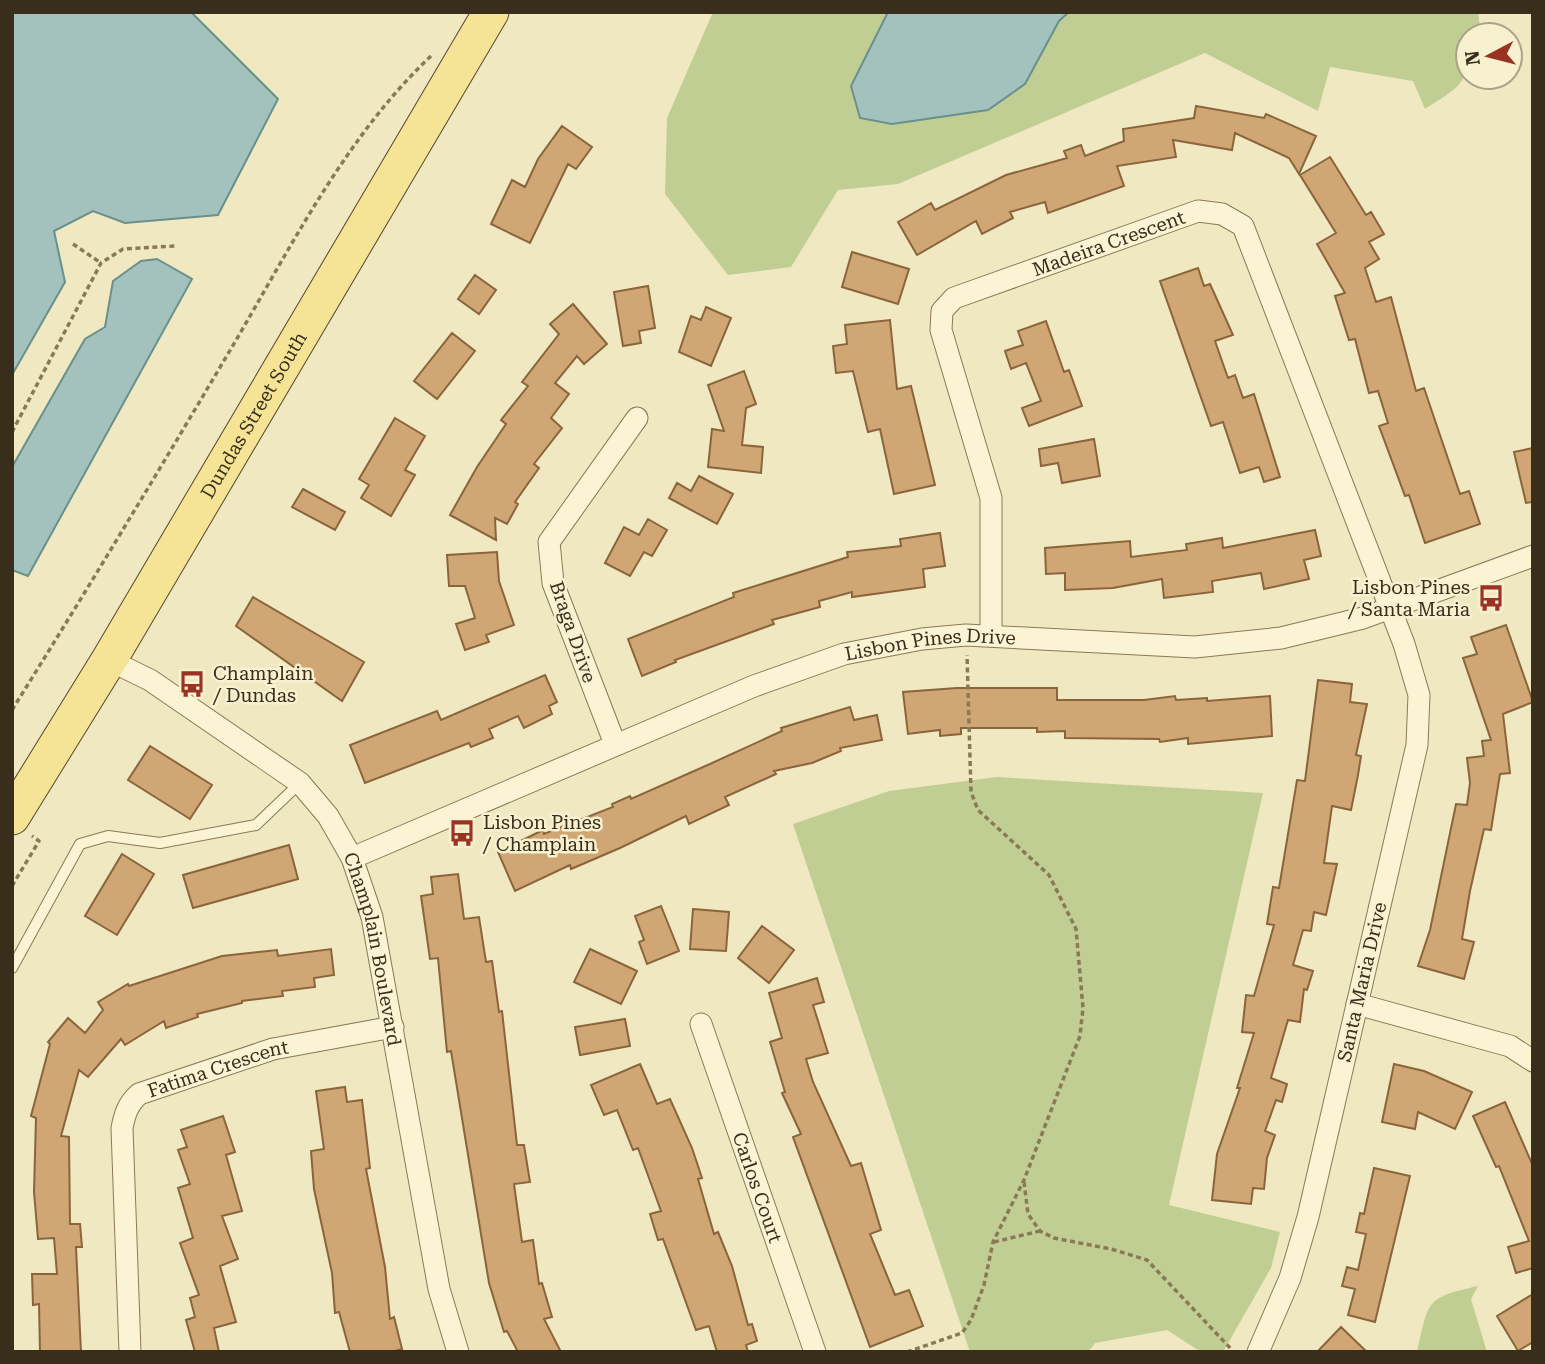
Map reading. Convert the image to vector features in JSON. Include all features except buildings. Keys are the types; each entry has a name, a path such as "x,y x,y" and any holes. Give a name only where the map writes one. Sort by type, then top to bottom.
{"main road":[{"name":"Dundas Street South","path":"21,826 109,660 491,12"}],"street":[{"name":"Madeira Crescent","path":"990,635 991,498 941,330 942,311 954,298 1198,211 1222,214 1243,226 1389,610"},
{"name":"Braga Drive","path":"615,744 553,583 549,542 636,418"},
{"name":"Lisbon Pines Drive","path":"352,858 754,686 844,654 922,639 990,635 1113,645 1195,647 1281,638 1389,610 1533,556"},
{"name":"Santa Maria Drive","path":"1258,1352 1290,1278 1304,1229 1417,746 1419,695 1404,644 1389,610"},
{"name":"Champlain Boulevard","path":"109,660 149,680 300,783 328,816 352,858 372,917 439,1289 458,1352"},
{"path":"1357,1004 1510,1046 1533,1061"},
{"name":"Carlos Court","path":"701,1024 816,1352"},
{"name":"Fatima Crescent","path":"130,1352 122,1128 125,1112 131,1101 139,1094 239,1058 273,1049 393,1027"}],"lane":[{"path":"12,968 80,844 108,836 160,843 256,825 300,783"}],"path":[{"path":"12,710 126,528 312,210 395,90 439,48"},
{"path":"73,244 101,263"},
{"path":"12,432 101,263 123,249 176,246"},
{"path":"907,1352 962,1332 971,1320 984,1285 993,1242 1024,1180 1080,1036 1083,986 1076,929 1049,875 978,810 971,792 966,651"},
{"path":"12,886 39,841 21,826"},
{"path":"1024,1180 1028,1214 1040,1231 1055,1238 1111,1249 1147,1260 1232,1350"},
{"path":"993,1242 1040,1231"}],"green space":[{"path":"713,12 888,12 851,86 1025,84 1059,20 1069,12 1478,12 1479,21 1454,21 1454,89 1425,109 1413,81 1330,67 1318,111 1205,53 898,184 838,190 791,267 728,275 665,194 667,118"},
{"path":"997,777 1263,793 1169,1205 1280,1232 1271,1268 1223,1352 1201,1352 1167,1330 1095,1343 1088,1352 970,1352 793,824 889,791"},
{"path":"1478,1286 1471,1299 1487,1352 1417,1352 1424,1321 1432,1304 1448,1294"}],"water":[{"path":"12,12 191,12 278,99 218,215 125,223 93,211 54,231 65,282 12,375"},
{"path":"888,12 1069,12 1059,21 1025,84 988,110 892,124 860,118 851,86"},
{"path":"157,259 192,279 28,576 12,570 12,467 85,339 105,327 113,281 141,261"}],"place":[{"name":"Lisbon Pines / Santa Maria","path":"1491,598"},
{"name":"Champlain / Dundas","path":"192,684"},
{"name":"Lisbon Pines / Champlain","path":"462,833"}]}
